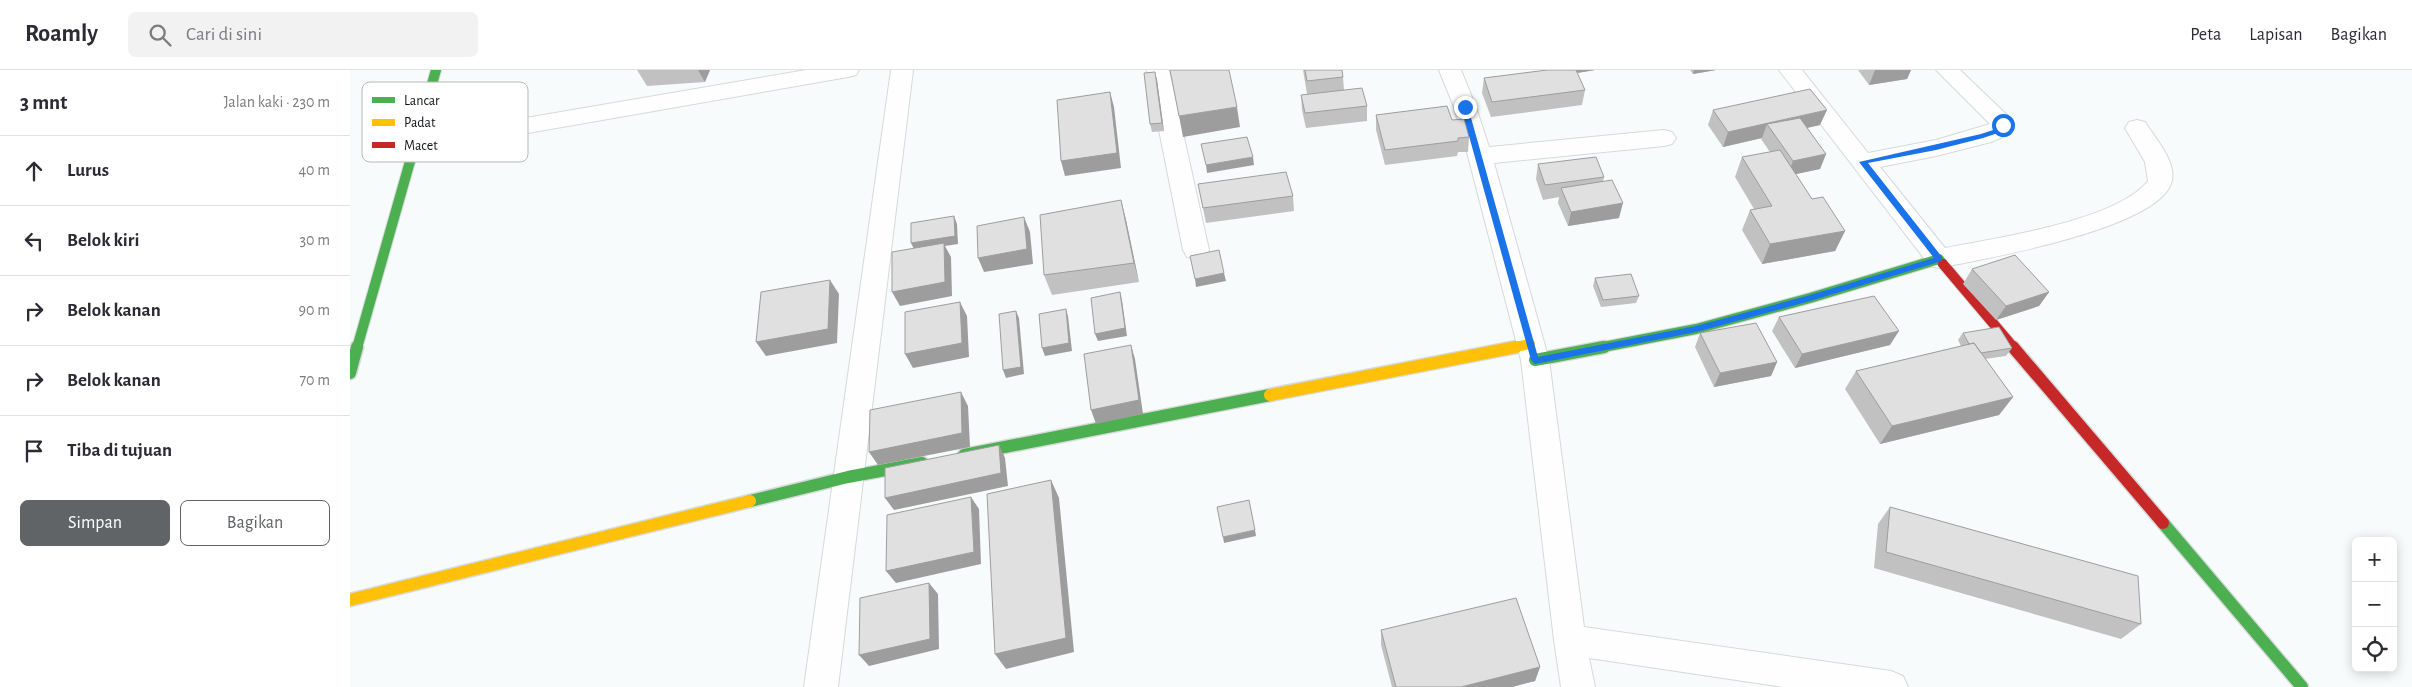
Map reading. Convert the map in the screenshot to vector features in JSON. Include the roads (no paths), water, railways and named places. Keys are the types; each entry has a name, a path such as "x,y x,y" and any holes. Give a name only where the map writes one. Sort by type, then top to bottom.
{"street":[{"path":"528,126 848,70"},
{"path":"821,687 902,70"},
{"path":"1158,70 1196,250"},
{"path":"1450,70 1465,107 1480,156 1533,352 1570,640 1578,687"},
{"path":"1790,70 1939,259 2302,687"},
{"path":"1863,162 1936,148 1983,136 2002,128 2000,121 1947,70"},
{"path":"956,456 1533,352 1696,329 1810,298 1939,259 2066,230 2116,215 2144,202 2156,191 2160,182 2160,169 2136,128"},
{"path":"1480,156 1664,138"},
{"path":"350,373 409,162"},
{"path":"350,600 848,477 936,460"},
{"path":"1570,640 1892,687"}]}
